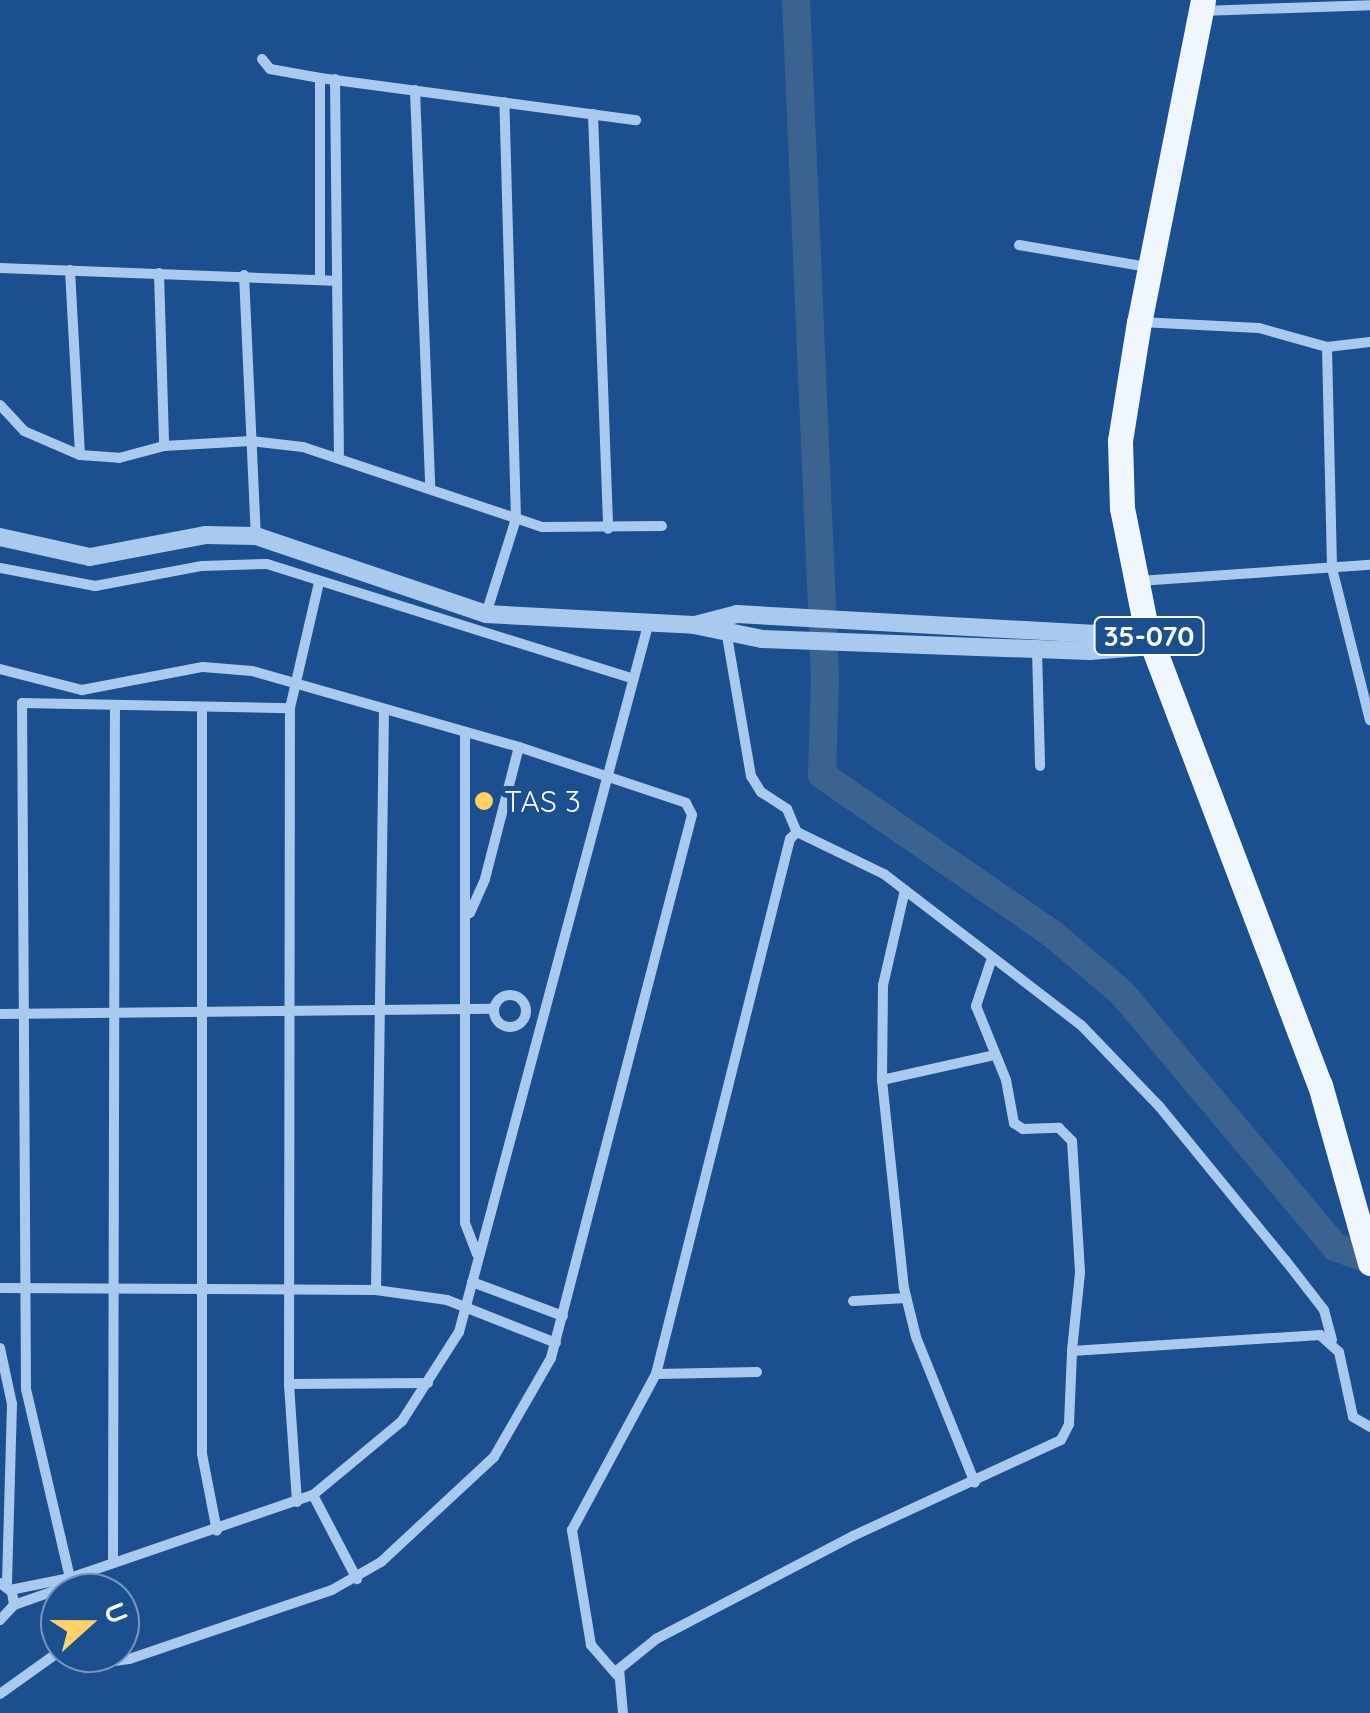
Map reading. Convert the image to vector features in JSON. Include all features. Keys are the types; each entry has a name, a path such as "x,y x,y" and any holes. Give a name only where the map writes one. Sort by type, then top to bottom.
{"main road":[{"name":"35-070","path":"1202,6 1139,322 1120,454 1133,582 1149,637 1236,851 1368,1244"}],"street":[{"path":"1202,6 1370,5"},
{"path":"262,59 270,69 320,78 636,120"},
{"path":"320,78 320,280"},
{"path":"335,80 333,281 339,455"},
{"path":"415,90 430,486"},
{"path":"486,614 516,519 504,102"},
{"path":"593,114 608,530"},
{"path":"320,180 334,179"},
{"path":"1019,245 1149,268"},
{"path":"0,268 333,281"},
{"path":"70,270 80,455"},
{"path":"159,273 164,446"},
{"path":"244,275 256,536"},
{"path":"1139,322 1259,328 1327,347 1370,342"},
{"path":"1327,347 1332,568 1370,720"},
{"path":"0,405 36,440 80,455 119,458 164,446 251,441 339,455 516,519 608,530 662,526"},
{"path":"0,536 90,556 205,535 256,536 486,614 648,625 727,624 798,615 974,636 1036,648 1149,637"},
{"path":"0,568 94,586 202,566 267,564 635,674"},
{"path":"1133,582 1370,565"},
{"path":"297,1502 289,1384 290,708 292,684 319,582"},
{"path":"727,624 795,640 1090,634 1149,637"},
{"path":"727,624 752,776 790,814 796,829 872,866 904,890 1080,1024 1160,1106 1320,1305 1352,1417 1370,1428"},
{"path":"84,1573 314,1496 402,1421 428,1383 468,1308 477,1254 545,1020 605,777 648,625"},
{"path":"1036,648 1040,766"},
{"path":"0,669 96,690 214,666 519,747 686,803 692,815 556,1342 531,1400 494,1457 357,1579 140,1655"},
{"path":"25,676 24,1288 29,1408 69,1573"},
{"path":"22,703 115,709 290,708"},
{"path":"202,708 202,1454 217,1531"},
{"path":"114,1562 115,709"},
{"path":"376,1290 384,712"},
{"path":"465,734 469,914 465,1223 477,1254"},
{"path":"469,914 485,879 519,747"},
{"path":"624,1713 617,1676 591,1645 572,1530 656,1374 790,839 796,829"},
{"path":"904,890 883,985 882,1080 906,1298 976,1482"},
{"path":"617,1676 623,1662 656,1639 852,1536 1047,1451 1065,1435 1080,1273 1072,1141 1059,1128 1016,1126 975,998 992,958"},
{"path":"0,1014 290,1009 469,1014 494,1009 512,995 526,1013 545,1020"},
{"path":"494,1009 508,1027 526,1013"},
{"path":"882,1080 995,1055"},
{"path":"472,1282 562,1316"},
{"path":"0,1288 376,1290 468,1308 556,1342"},
{"path":"853,1302 906,1298"},
{"path":"1072,1351 1293,1336 1332,1340"},
{"path":"0,1348 12,1404 6,1587 14,1606"},
{"path":"656,1374 757,1372"},
{"path":"289,1384 428,1383"},
{"path":"314,1496 357,1579"},
{"path":"6,1587 40,1579"},
{"path":"0,1620 14,1606 40,1593"},
{"path":"0,1694 40,1665"}],"waterway":[{"path":"796,0 825,679 822,775 1050,932 1122,993 1335,1247 1370,1260"}],"place":[{"name":"TAS 3","path":"484,801"}]}
